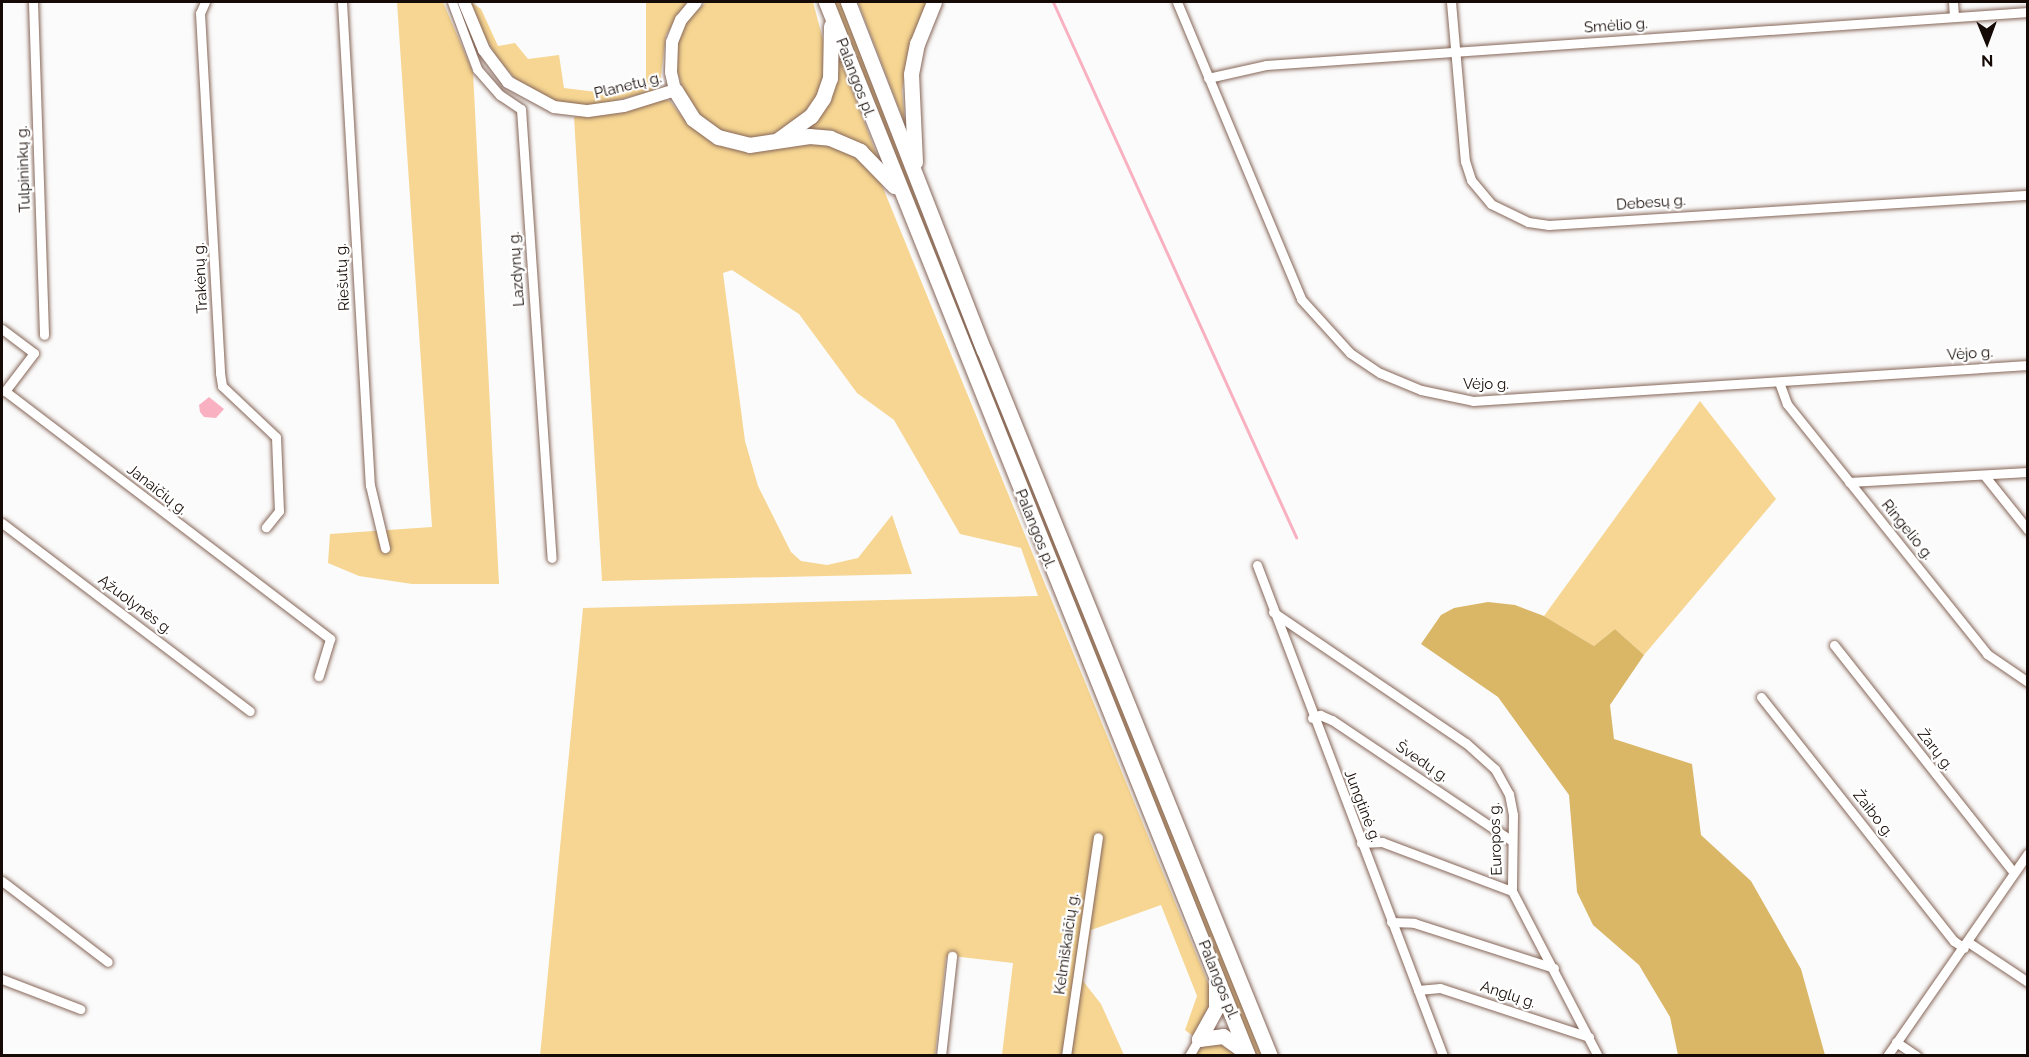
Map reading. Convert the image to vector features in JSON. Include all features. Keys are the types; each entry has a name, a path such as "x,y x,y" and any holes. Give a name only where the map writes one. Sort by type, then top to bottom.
{"highway":[{"name":"Palangos pl.","path":"848,2 916,180 1270,1056"},
{"path":"916,180 911,74 917,44 934,2"},
{"path":"776,141 811,116 827,89 832,59 828,8"},
{"name":"Palangos pl.","path":"828,8 898,190 1248,1056"},
{"path":"675,90 693,118 718,137 749,145 809,136 840,141 860,152 898,190"},
{"path":"1199,1039 1215,1008 1216,977"},
{"path":"1199,1039 1223,1036 1248,1056"}],"main road":[{"name":"Planetų g.","path":"464,2 476,36 499,73 535,99 564,109 588,111 624,106 675,90"},
{"path":"675,90 671,72 672,42 681,20 696,2"}],"street":[{"name":"Tulpininkų g.","path":"33,2 44,335"},
{"name":"Trakėnų g.","path":"205,2 200,14 220,373 222,386 276,437 279,511 266,527"},
{"name":"Riešutų g.","path":"342,2 370,485 385,548"},
{"name":"Lazdynų g.","path":"452,2 477,69 500,95 521,109 552,558"},
{"name":"Vėjo g.","path":"1177,2 1301,298 1350,353 1380,373 1420,390 1473,401 2028,365"},
{"name":"Debesų g.","path":"1451,2 1465,161 1471,180 1491,204 1528,222 1549,225 2028,195"},
{"path":"1953,2 1954,17"},
{"name":"Smėlio g.","path":"1208,78 1266,65 2028,12"},
{"name":"Janaičių g.","path":"2,328 34,353 5,391 330,639 319,676"},
{"name":"Ringelio g.","path":"1779,382 1787,404 1987,654 2028,682"},
{"path":"1849,482 2028,472"},
{"path":"1984,475 2028,530"},
{"name":"Ąžuolynės g.","path":"2,523 250,711"},
{"name":"Jungtinė g.","path":"1257,565 1312,718 1443,1056"},
{"name":"Europos g.","path":"1273,612 1482,755 1509,794 1512,891 1598,1056"},
{"name":"Žarų g.","path":"1834,645 2014,873"},
{"name":"Žaibo g.","path":"1761,697 1954,941 1966,945 2026,978"},
{"name":"Švedų g.","path":"1312,718 1320,715 1332,720 1512,841"},
{"name":"Kelmiškaičių g.","path":"1066,1056 1098,837"},
{"path":"1360,843 1382,842 1512,891"},
{"path":"1887,1056 2028,853"},
{"path":"2,881 108,962"},
{"path":"1390,922 1414,922 1554,968"},
{"path":"941,1056 952,956"},
{"path":"2,979 80,1009"},
{"name":"Anglų g.","path":"1418,990 1440,988 1589,1037"},
{"path":"1189,1056 1199,1039"},
{"path":"1896,1042 1917,1056"}],"shaded area":[{"path":"397,2 443,2 473,72 499,584 412,584 359,576 328,563 330,534 432,527"},
{"path":"471,2 481,9 498,46 515,43 528,59 559,55 564,88 597,92 646,78 646,2 687,2 666,35 660,83 655,90 596,106 558,102 520,84 498,59 481,31"},
{"path":"706,2 813,2 827,55 820,93 808,112 788,129 758,138 736,136 711,126 689,105 675,66 678,40 685,23"},
{"path":"832,2 841,2 944,271 1263,1055 1256,1055"},
{"path":"858,2 928,2 908,52 902,91 905,124"},
{"path":"837,53 839,55 879,161 799,130"},
{"path":"663,99 670,101 686,122 727,148 743,150 821,141 858,155 879,178 1211,990 1212,1001 1193,1036 1185,1030 1197,996 1161,905 1091,930 1083,981 1101,1004 1124,1055 1002,1055 1013,963 952,956 946,957 935,1055 540,1056 583,608 1038,596 1021,548 960,534 894,420 857,393 799,314 732,270 723,273 745,441 758,486 791,552 801,561 827,565 858,558 892,515 912,574 602,581 574,117 623,112"},
{"path":"209,397 224,409 216,418 204,417 200,412 199,405"},
{"path":"1700,401 1776,499 1644,655 1615,629 1594,646 1544,616"},
{"path":"1488,602 1515,605 1544,616 1594,646 1615,629 1644,655 1610,705 1614,739 1692,764 1701,835 1751,881 1801,969 1825,1055 1678,1055 1670,1017 1639,965 1593,925 1577,892 1569,795 1498,697 1421,644 1441,615 1454,608"},
{"path":"1207,1041 1226,1044 1237,1055 1194,1056"}],"waterway":[{"path":"1053,2 1296,537"}]}
